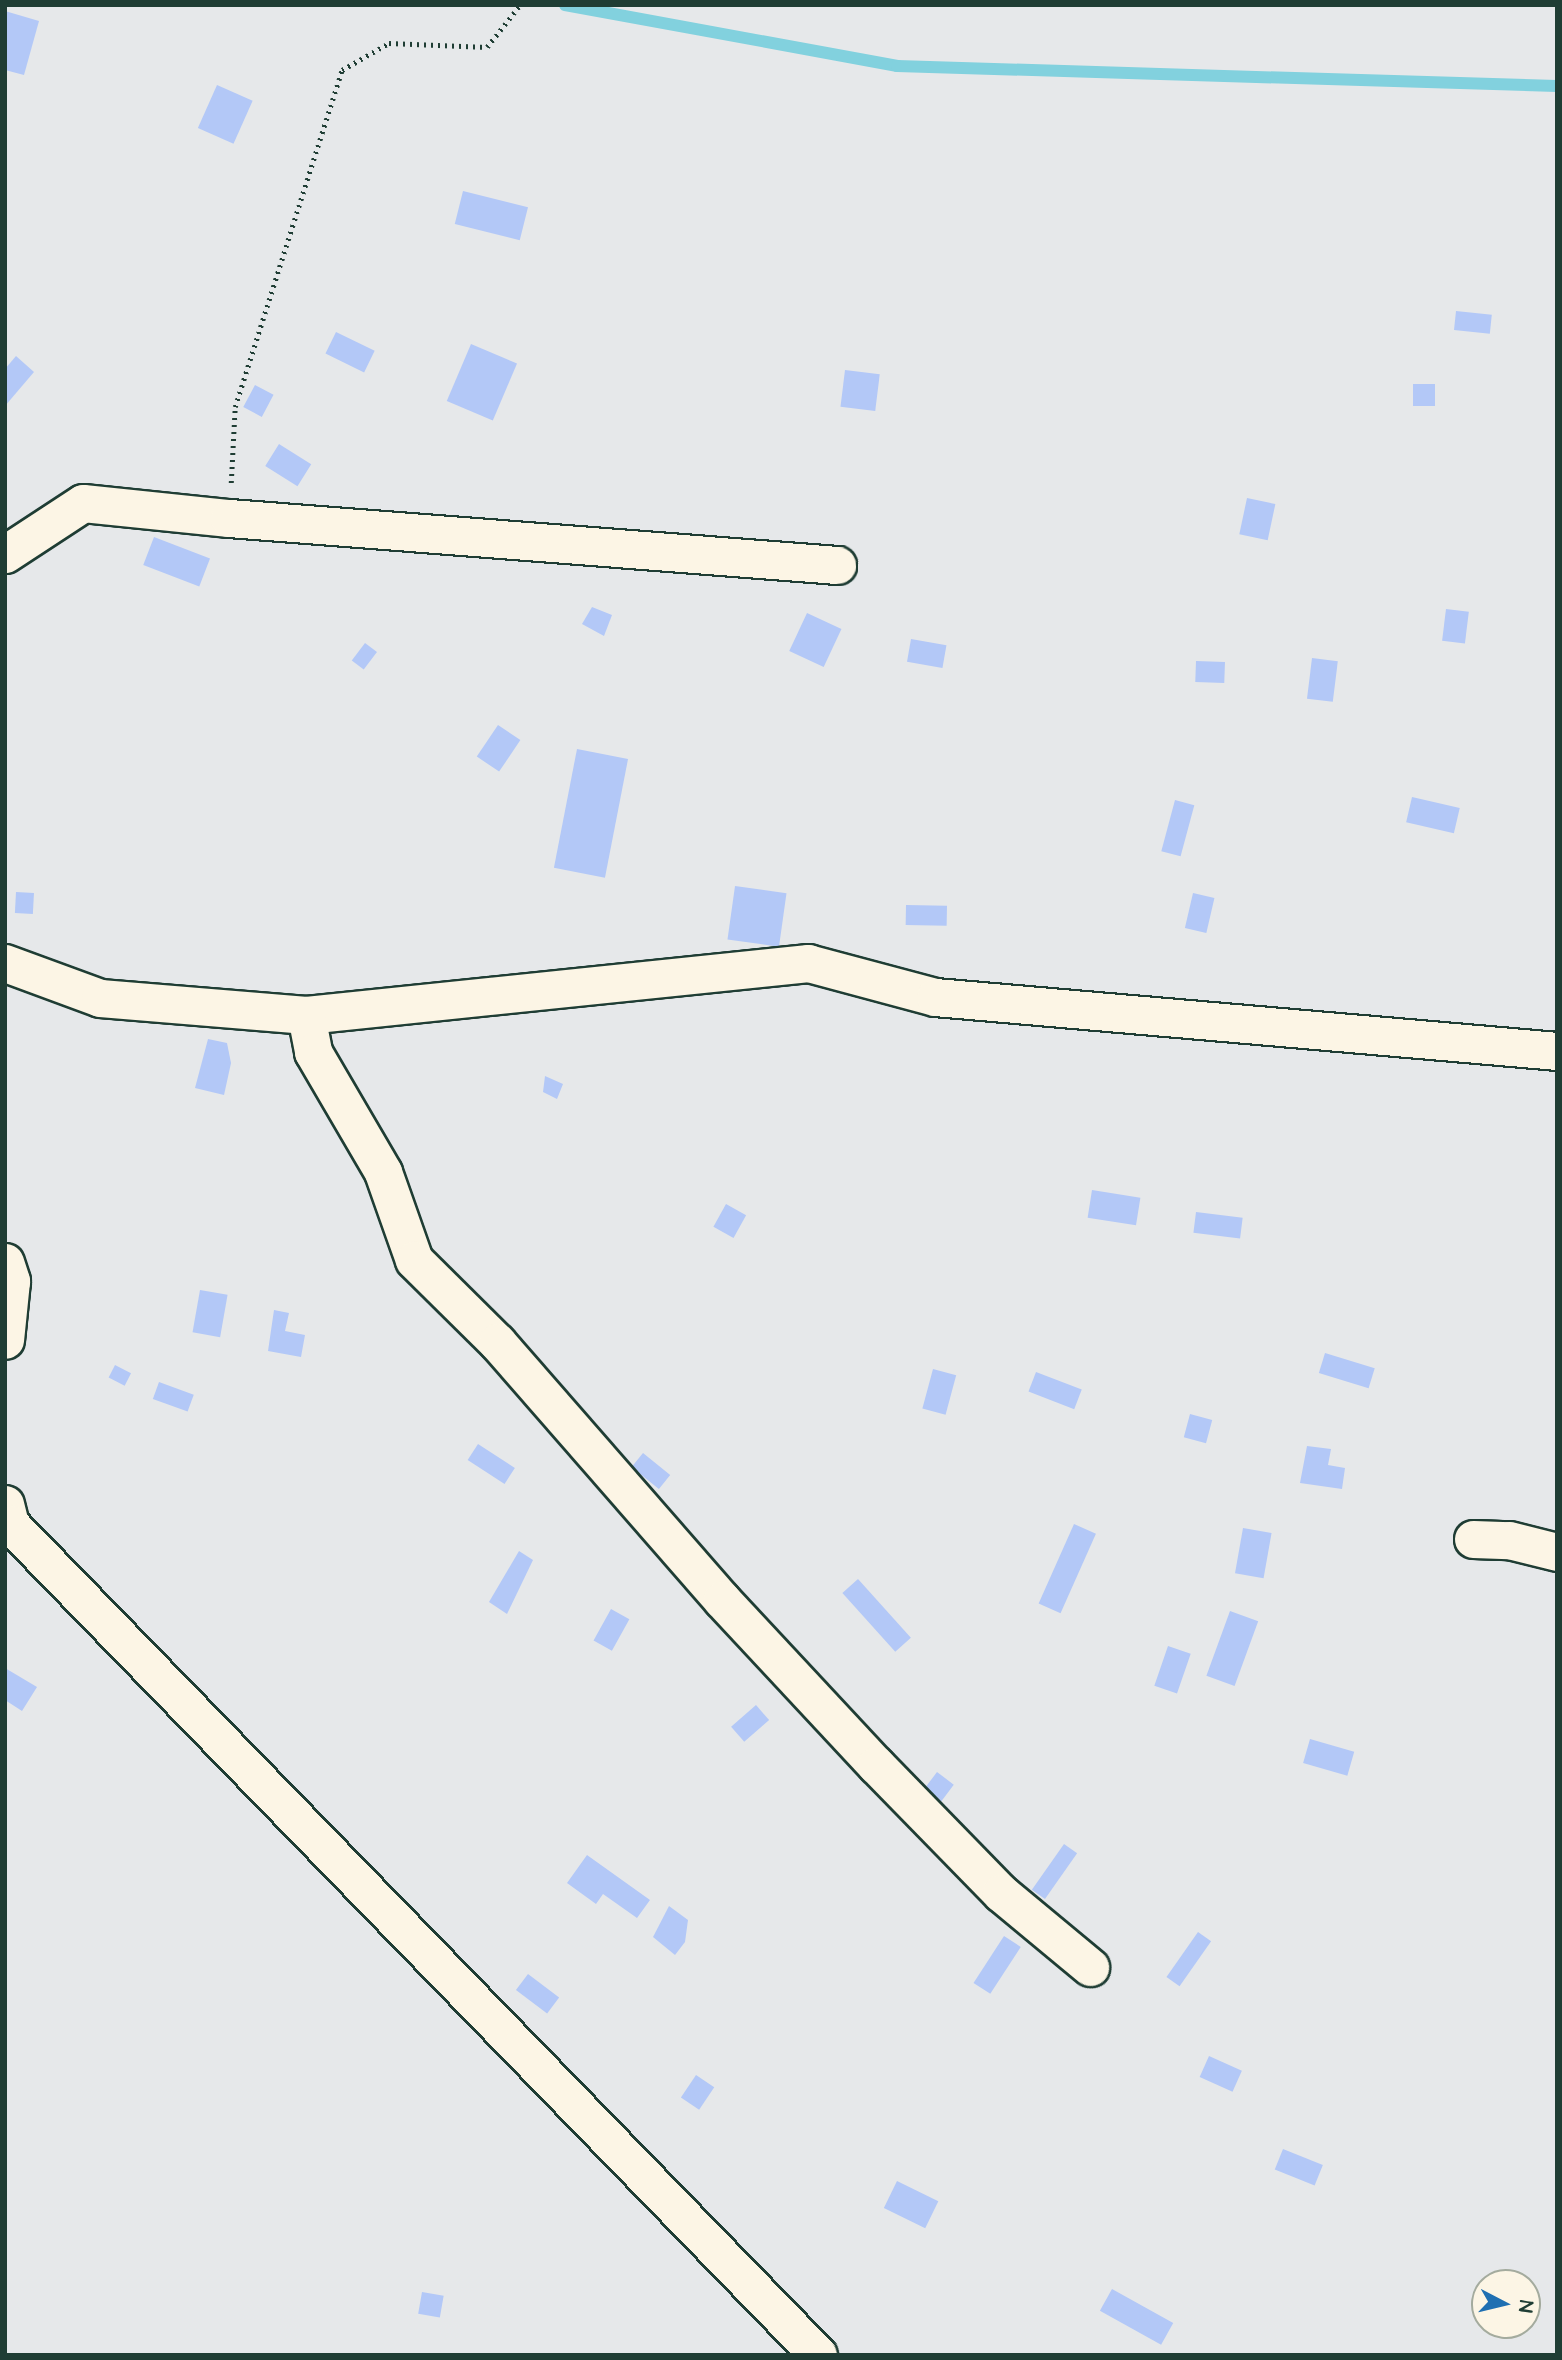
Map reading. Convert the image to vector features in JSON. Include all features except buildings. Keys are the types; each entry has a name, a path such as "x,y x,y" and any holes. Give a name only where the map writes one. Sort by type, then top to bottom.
{"street":[{"path":"5,554 83,503 229,518 837,565"},
{"path":"5,963 100,998 306,1015 808,963 935,997 1557,1051"},
{"path":"306,1015 313,1052 383,1172 414,1260 496,1342 722,1600 876,1765 1002,1893 1090,1966"},
{"path":"5,1262 11,1281 5,1340"},
{"path":"5,1504 10,1524 818,2355"},
{"path":"1473,1539 1508,1540 1557,1552"}],"path":[{"path":"229,518 234,407 342,70 389,43 487,47 520,5"}],"waterway":[{"path":"565,5 897,66 1557,86"}]}
